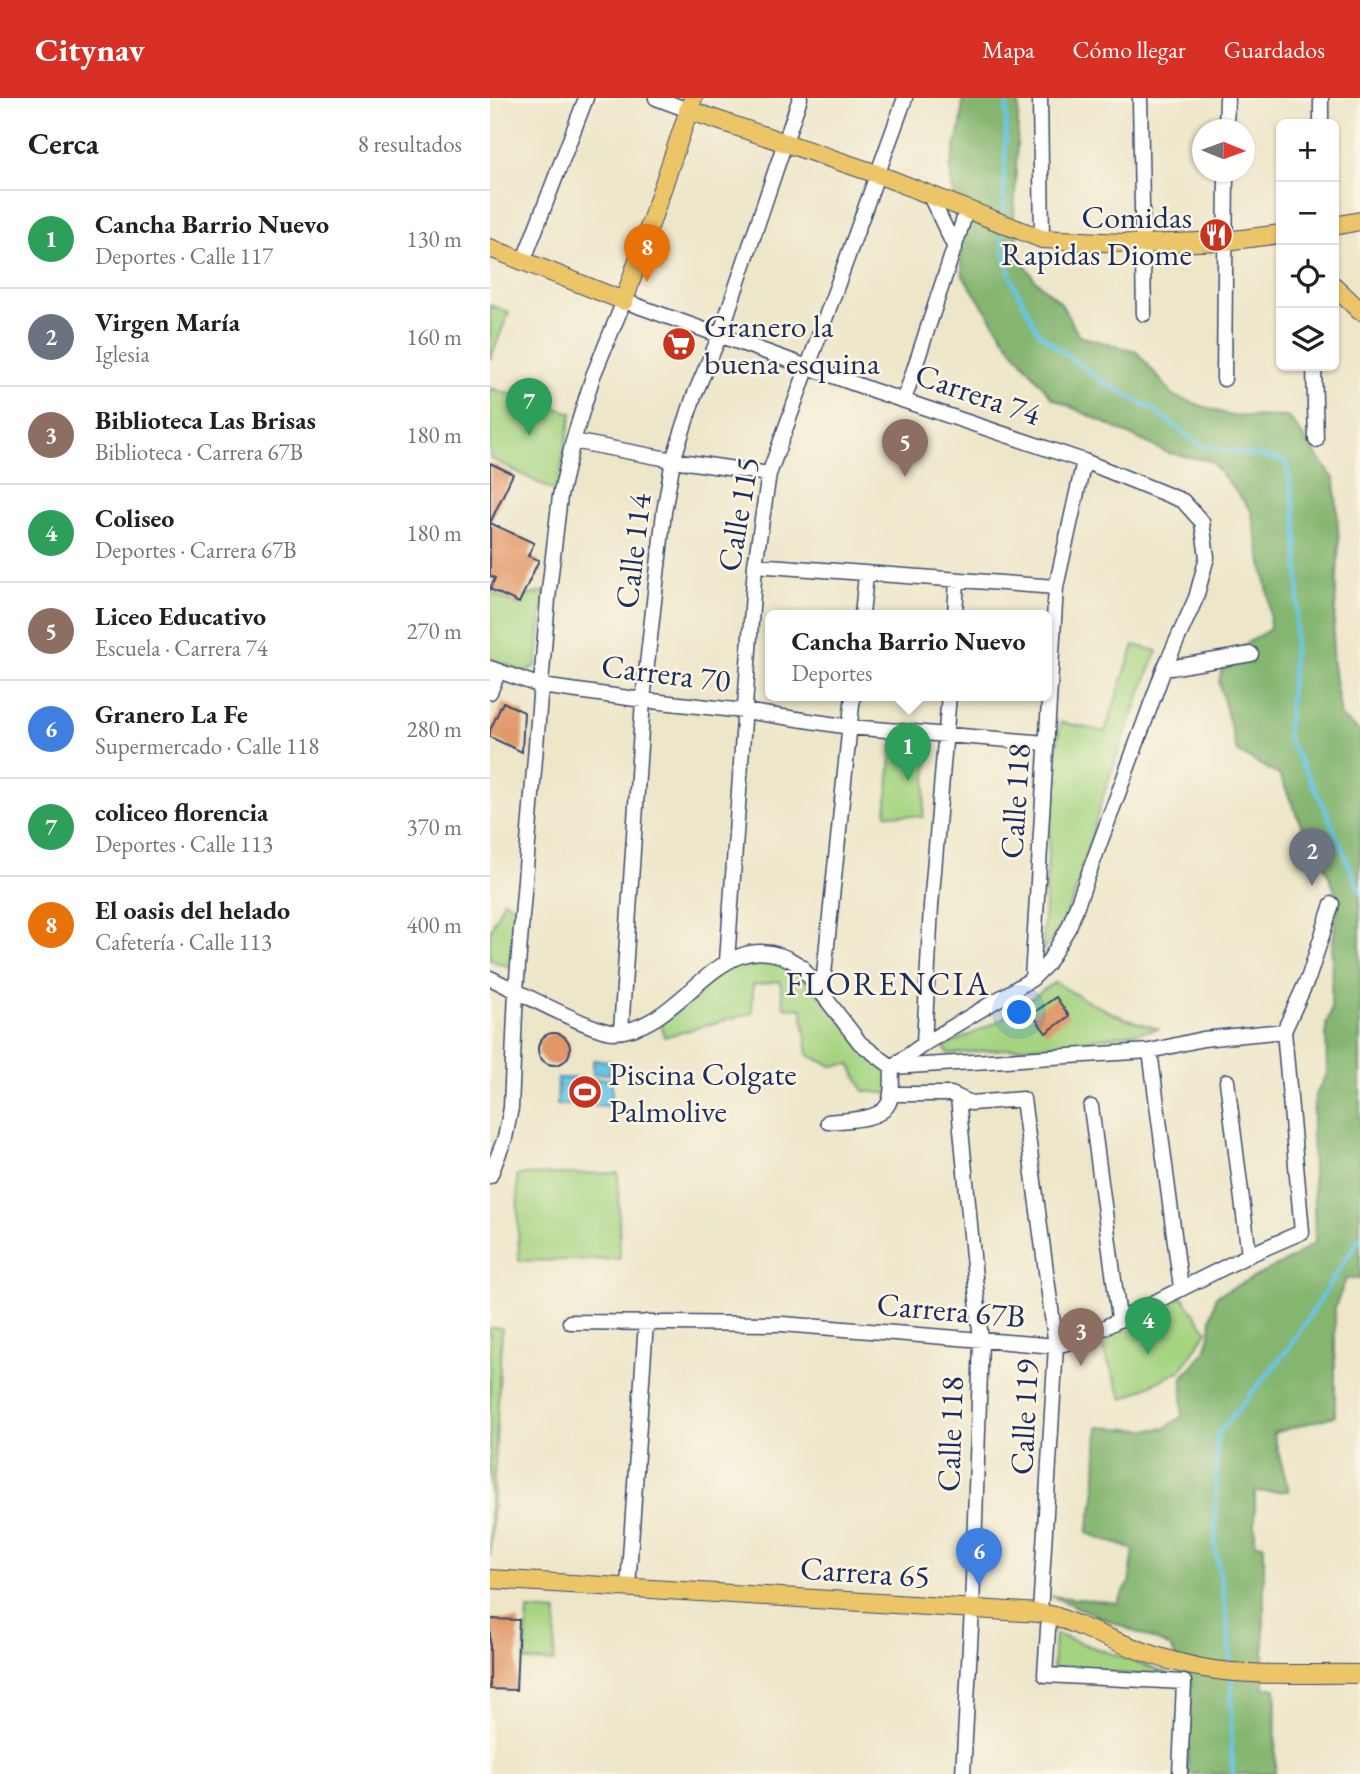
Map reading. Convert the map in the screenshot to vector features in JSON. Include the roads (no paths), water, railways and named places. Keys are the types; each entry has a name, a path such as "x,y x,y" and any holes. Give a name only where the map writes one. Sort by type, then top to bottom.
{"main road":[{"path":"624,301 691,104 1042,239 1143,244 1226,241 1276,235"},
{"path":"1339,225 1360,222"},
{"name":"Carrera 74","path":"490,248 624,301"},
{"path":"1339,291 1360,311"},
{"name":"Carrera 65","path":"490,1579 1044,1614 1166,1659 1220,1671 1360,1674"}],"street":[{"path":"523,262 586,98"},
{"path":"656,98 691,104"},
{"name":"Calle 114","path":"621,1031 643,700 664,512 673,460 694,396 720,335 800,98"},
{"name":"Calle 115","path":"727,961 755,565 769,474 905,98"},
{"path":"1040,98 1042,239"},
{"path":"1140,98 1144,314"},
{"path":"1226,119 1227,98"},
{"path":"1321,98 1321,119"},
{"path":"1224,379 1226,182"},
{"path":"930,196 955,248"},
{"path":"904,400 967,209"},
{"path":"490,1176 505,1138 511,1108 516,990 541,685 560,496 593,376 624,301"},
{"name":"Carrera 74","path":"624,301 1084,461 1183,501 1202,522 1207,557 1196,598 1164,669"},
{"path":"1314,371 1316,440"},
{"path":"573,441 673,460 769,474"},
{"name":"Calle 118","path":"1052,649 1056,587 1084,461"},
{"path":"755,565 1056,587"},
{"path":"862,610 866,575"},
{"path":"955,610 957,580"},
{"path":"828,1122 876,1115 889,1100 892,1067 924,1044 1032,979 1047,964 1069,927 1164,669 1251,654"},
{"path":"490,692 495,669"},
{"name":"Carrera 70","path":"495,669 541,685 643,700 744,711 850,727 1046,743"},
{"path":"822,993 852,701"},
{"path":"924,1044 931,906 949,701"},
{"name":"Calle 118","path":"1032,979 1049,701"},
{"path":"490,978 590,1026 611,1033 634,1030 653,1021 727,961 748,954 768,952 788,958 801,967 860,1044 892,1067 1150,1051 1203,1039 1284,1031 1309,976 1332,904"},
{"name":"Carrera 67B","path":"570,1322 782,1324 1056,1346 1081,1339 1249,1255 1303,1232 1284,1031"},
{"path":"1150,1051 1181,1288"},
{"path":"1227,1081 1249,1255"},
{"path":"889,1100 951,1094 958,1097"},
{"name":"Calle 118","path":"958,1097 981,1341 972,1609 963,1774"},
{"name":"Calle 119","path":"958,1097 971,1103 1023,1099 1056,1346 1044,1614 1045,1675 1184,1682 1180,1774"},
{"path":"1091,1107 1119,1318"},
{"path":"628,1587 646,1322"}],"water":[{"path":"593,1060 611,1061 610,1074 593,1074"},
{"name":"Piscina Colgate Palmolive","path":"558,1078 612,1079 612,1106 557,1105"}],"waterway":[{"path":"1003,219 1007,98"},
{"path":"1002,228 1002,244 1013,283 1039,333 1101,381 1149,407 1202,446 1286,461 1296,519 1299,589 1287,737 1324,806 1360,891"},
{"path":"1231,1668 1226,1609 1215,1547 1217,1435 1289,1348 1360,1237"},
{"path":"1232,1677 1233,1774"}],"place":[{"name":"Comidas Rapidas Diome","path":"1216,235"},
{"name":"El oasis del helado","path":"647,282"},
{"name":"Granero la buena esquina","path":"679,344"},
{"name":"coliceo florencia","path":"529,436"},
{"name":"Liceo Educativo","path":"905,477"},
{"name":"Cancha Barrio Nuevo","path":"908,781"},
{"name":"Virgen María","path":"1312,886"},
{"name":"Piscina Colgate Palmolive","path":"585,1092"},
{"name":"Coliseo","path":"1148,1355"},
{"name":"Biblioteca Las Brisas","path":"1081,1366"},
{"name":"Granero La Fe","path":"979,1586"}],"district":[{"name":"FLORENCIA","path":"888,983"}]}
